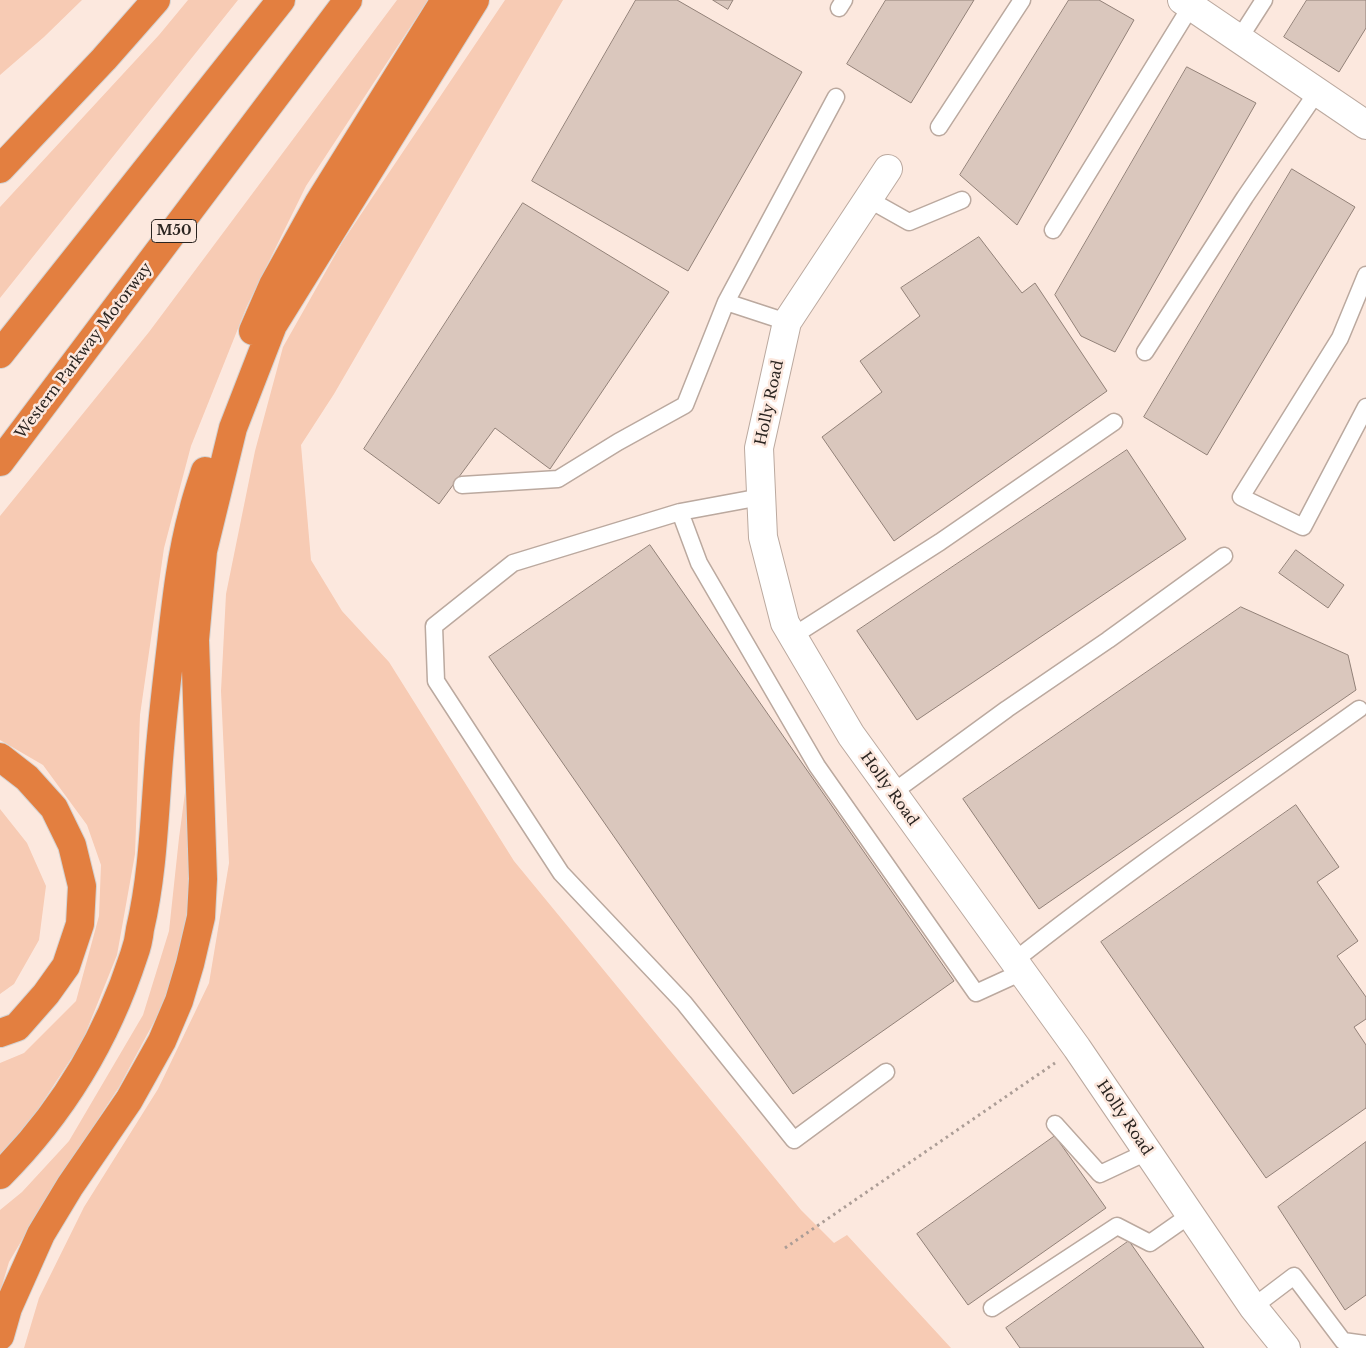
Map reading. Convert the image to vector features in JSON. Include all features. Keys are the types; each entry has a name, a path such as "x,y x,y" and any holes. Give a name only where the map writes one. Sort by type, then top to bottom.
{"highway":[{"path":"0,169 104,59 156,0"},
{"path":"0,354 281,0"},
{"name":"Western Parkway Motorway","path":"0,462 348,0"},
{"path":"0,1175 39,1132 68,1094 90,1058 113,1011 135,954 147,902 167,679 180,571 193,511 223,407 273,285 324,196 445,0"},
{"path":"0,1336 8,1308 41,1234 70,1186 129,1100 162,1042 179,1000 190,964 201,917 203,879 195,640 203,551 233,428 273,325 475,0"},
{"path":"0,153 104,59"},
{"path":"0,757 27,778 54,808 72,845 82,886 80,924 66,966 46,994 17,1027 0,1033"}],"street":[{"path":"1187,3 1366,125"},
{"name":"Holly Road","path":"888,169 787,322 759,448 763,537 785,623 851,735 1077,1048 1253,1307 1286,1348"}],"lane":[{"path":"940,126 1022,0"},
{"path":"1240,39 1264,0"},
{"path":"1053,230 1187,3"},
{"path":"1144,352 1245,196 1317,92"},
{"path":"462,485 558,478 618,442 685,406 726,302 836,97"},
{"path":"868,199 909,222 962,200"},
{"path":"1366,275 1340,338 1241,497 1303,527 1366,407"},
{"path":"726,302 787,322"},
{"path":"793,636 940,542 1114,422"},
{"path":"761,496 680,512 513,563 434,626 436,681 561,873 684,1003 794,1140 886,1072"},
{"path":"680,512 699,563 817,766 976,993 1018,967 1052,931 1175,840 1359,709"},
{"path":"892,793 1007,709 1108,640 1224,556"},
{"path":"1055,1124 1100,1174 1147,1152"},
{"path":"992,1308 1117,1226 1150,1243 1190,1214"},
{"path":"1253,1307 1294,1276 1343,1341 1366,1344"}],"path":[{"path":"785,1248 1077,1048"}],"shaded area":[{"path":"0,0 82,0 44,37 0,75"},
{"path":"188,0 238,0 0,298 0,207 159,35"},
{"path":"397,0 428,0 306,186 247,306 191,446 164,548 140,715 135,854 117,955 82,1042 33,1117 0,1155 0,1063 24,1053 76,1001 99,916 101,865 87,825 43,765 0,740 0,516 149,332"},
{"path":"505,0 563,0 334,394 301,445 311,560 342,611 389,662 514,861 801,1210 834,1243 847,1235 951,1348 24,1348 39,1298 84,1207 158,1089 209,983 229,863 221,691 226,594 255,451 283,347 343,241"},
{"path":"188,770 192,879 184,939 162,1007 119,1087 49,1194 9,1262 0,1292 0,1210 22,1192 69,1141 143,1015 169,931"},
{"path":"0,809 27,843 46,886 39,940 14,984 0,994"}],"building":[{"path":"636,0 677,0 802,72 688,271 532,181"},
{"path":"713,0 733,0 728,9"},
{"path":"886,0 974,0 911,103 847,64"},
{"path":"1069,0 1099,0 1134,20 1017,225 960,175"},
{"path":"1307,0 1366,0 1366,28 1339,72 1284,37"},
{"path":"1187,67 1256,103 1115,352 1081,336 1055,295"},
{"path":"1292,169 1355,207 1207,455 1144,417"},
{"path":"523,203 669,292 550,469 495,428 439,504 364,449"},
{"path":"979,237 1022,293 1035,283 1107,391 894,541 822,437 882,392 860,361 920,316 901,288"},
{"path":"1127,450 1186,539 917,720 857,631"},
{"path":"650,545 954,981 793,1094 489,657"},
{"path":"1296,550 1344,585 1328,608 1279,573"},
{"path":"1241,607 1348,655 1356,690 1039,909 963,799"},
{"path":"1296,805 1339,867 1317,882 1358,941 1337,956 1366,997 1366,1019 1354,1027 1366,1045 1366,1108 1266,1178 1101,942"},
{"path":"1055,1136 1106,1208 968,1305 917,1234"},
{"path":"1366,1142 1366,1295 1345,1310 1278,1207"},
{"path":"1129,1241 1204,1348 1020,1348 1006,1328"}]}
